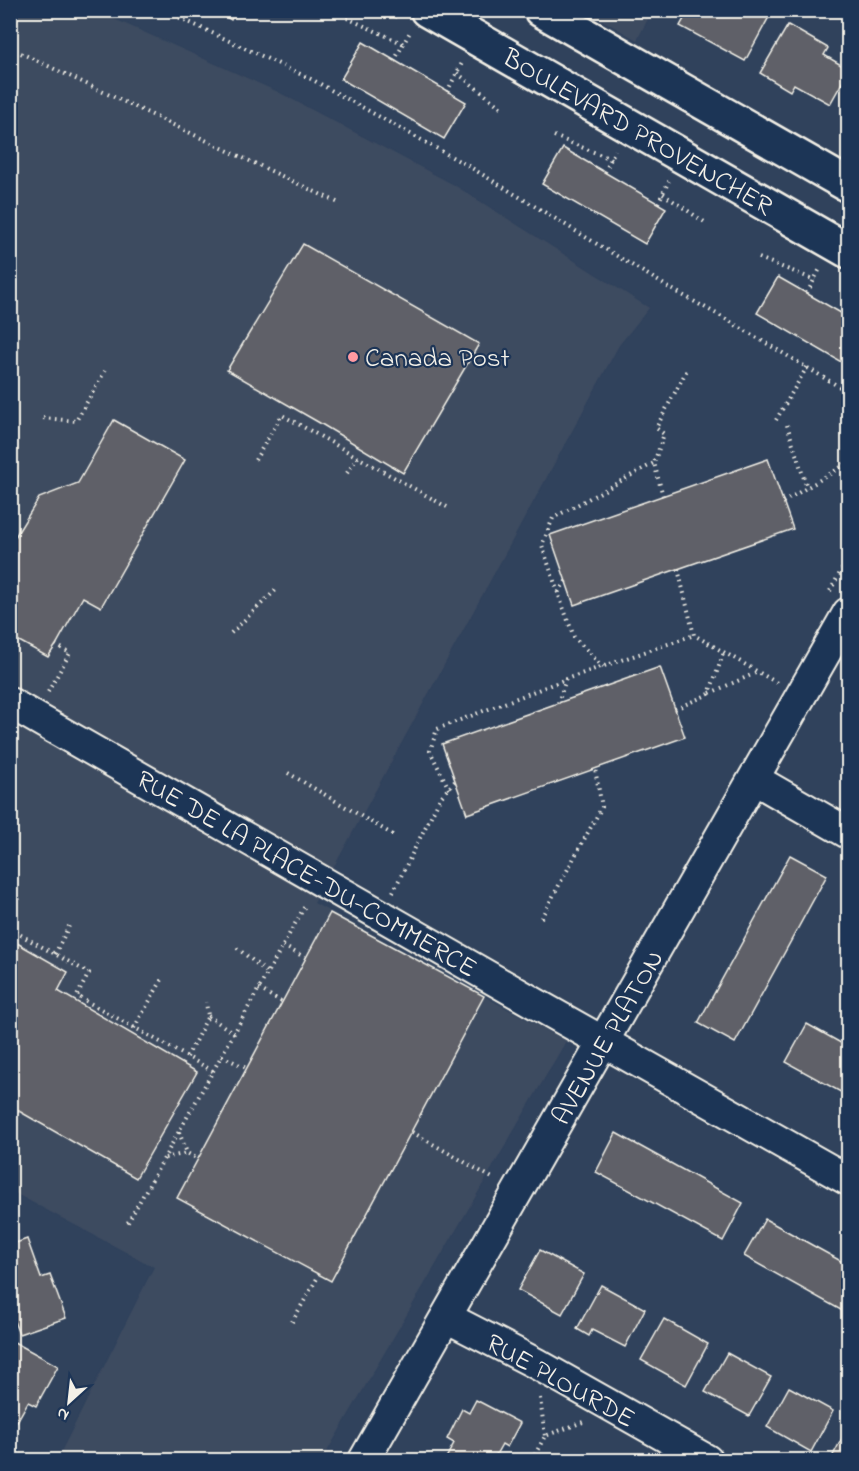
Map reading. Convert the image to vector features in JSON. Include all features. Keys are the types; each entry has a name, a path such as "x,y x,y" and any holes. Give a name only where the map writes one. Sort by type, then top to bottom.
{"street":[{"name":"BOULEVARD PROVENCHER","path":"426,10 849,251"},
{"name":"BOULEVARD PROVENCHER","path":"541,10 849,185"},
{"name":"AVENUE PLATON","path":"364,1461 849,613"},
{"name":"RUE DE LA PLACE-DU-COMMERCE","path":"22,709 849,1180"},
{"path":"754,779 849,833"},
{"name":"RUE PLOURDE","path":"446,1317 536,1363 697,1458"}],"path":[{"path":"163,10 313,81 428,144 849,392"},
{"path":"347,18 404,44"},
{"path":"10,48 341,204"},
{"path":"457,73 503,109"},
{"path":"554,136 611,159"},
{"path":"663,194 706,223"},
{"path":"759,258 815,280"},
{"path":"776,420 807,367"},
{"path":"43,418 76,422 105,370"},
{"path":"663,496 654,463 664,434 656,428 687,370"},
{"path":"255,460 282,415 447,507"},
{"path":"787,425 807,488"},
{"path":"347,473 358,457"},
{"path":"603,667 574,637 542,545 553,518 654,463"},
{"path":"783,502 849,463"},
{"path":"678,569 694,635 801,696"},
{"path":"558,593 566,581"},
{"path":"231,633 278,588"},
{"path":"449,789 430,751 437,729 566,679 694,635"},
{"path":"22,709 70,653 56,645"},
{"path":"709,694 724,652"},
{"path":"675,709 758,672"},
{"path":"558,703 566,679"},
{"path":"541,918 602,807 595,769"},
{"path":"288,774 395,836"},
{"path":"381,915 440,798 455,781"},
{"path":"127,1224 320,880"},
{"path":"10,915 19,898"},
{"path":"55,954 69,926"},
{"path":"10,929 89,973 75,1001"},
{"path":"283,946 306,958"},
{"path":"237,948 268,973"},
{"path":"134,1028 163,978"},
{"path":"259,989 282,1002"},
{"path":"77,996 213,1071"},
{"path":"187,1057 208,1016 206,1002"},
{"path":"208,1016 234,1033"},
{"path":"222,1056 246,1068"},
{"path":"179,1132 187,1153 198,1159"},
{"path":"412,1132 518,1192"},
{"path":"164,1158 187,1153"},
{"path":"292,1322 319,1275"},
{"path":"532,1461 545,1436 616,1409"}],"shaded area":[{"path":"10,11 96,11 278,92 454,185 649,308 619,345 314,903 566,1041 322,1460 67,1460 59,1456 154,1267 11,1191"},
{"path":"586,11 652,11 637,40"}],"building":[{"path":"215,10 236,10 231,20"},
{"path":"689,10 760,10 770,15 745,61 680,26"},
{"path":"788,25 828,48 824,55 848,69 830,104 794,84 790,91 760,73"},
{"path":"363,42 466,102 444,139 341,79"},
{"path":"563,148 666,208 645,244 542,184"},
{"name":"Canada Post","path":"303,244 479,344 403,473 227,370"},
{"path":"778,277 848,317 848,366 757,313"},
{"path":"114,420 185,460 101,607 83,597 48,657 10,636 10,545 39,498 78,483"},
{"path":"768,459 793,529 574,605 550,535"},
{"path":"660,667 685,737 467,814 442,744"},
{"path":"790,855 827,875 735,1043 698,1023"},
{"path":"330,913 484,996 331,1281 177,1198"},
{"path":"10,939 68,972 58,991 197,1072 136,1178 10,1106"},
{"path":"807,1024 848,1047 848,1096 786,1062"},
{"path":"616,1133 743,1203 723,1241 596,1172"},
{"path":"765,1219 848,1265 848,1314 744,1256"},
{"path":"27,1239 41,1278 50,1275 66,1318 19,1334 10,1311 10,1245"},
{"path":"540,1250 584,1274 562,1314 518,1290"},
{"path":"601,1285 645,1309 625,1347 592,1330 589,1336 577,1329"},
{"path":"664,1319 708,1344 686,1385 641,1360"},
{"path":"14,1342 58,1366 36,1406 28,1402 10,1434 10,1348"},
{"path":"727,1353 771,1377 749,1416 705,1392"},
{"path":"789,1387 833,1411 811,1452 767,1427"},
{"path":"476,1400 520,1423 507,1447 502,1444 493,1460 445,1460 454,1443 447,1439 462,1409 469,1413"},
{"path":"848,1427 848,1460 831,1459"}],"place":[{"name":"Canada Post","path":"353,357"}]}
